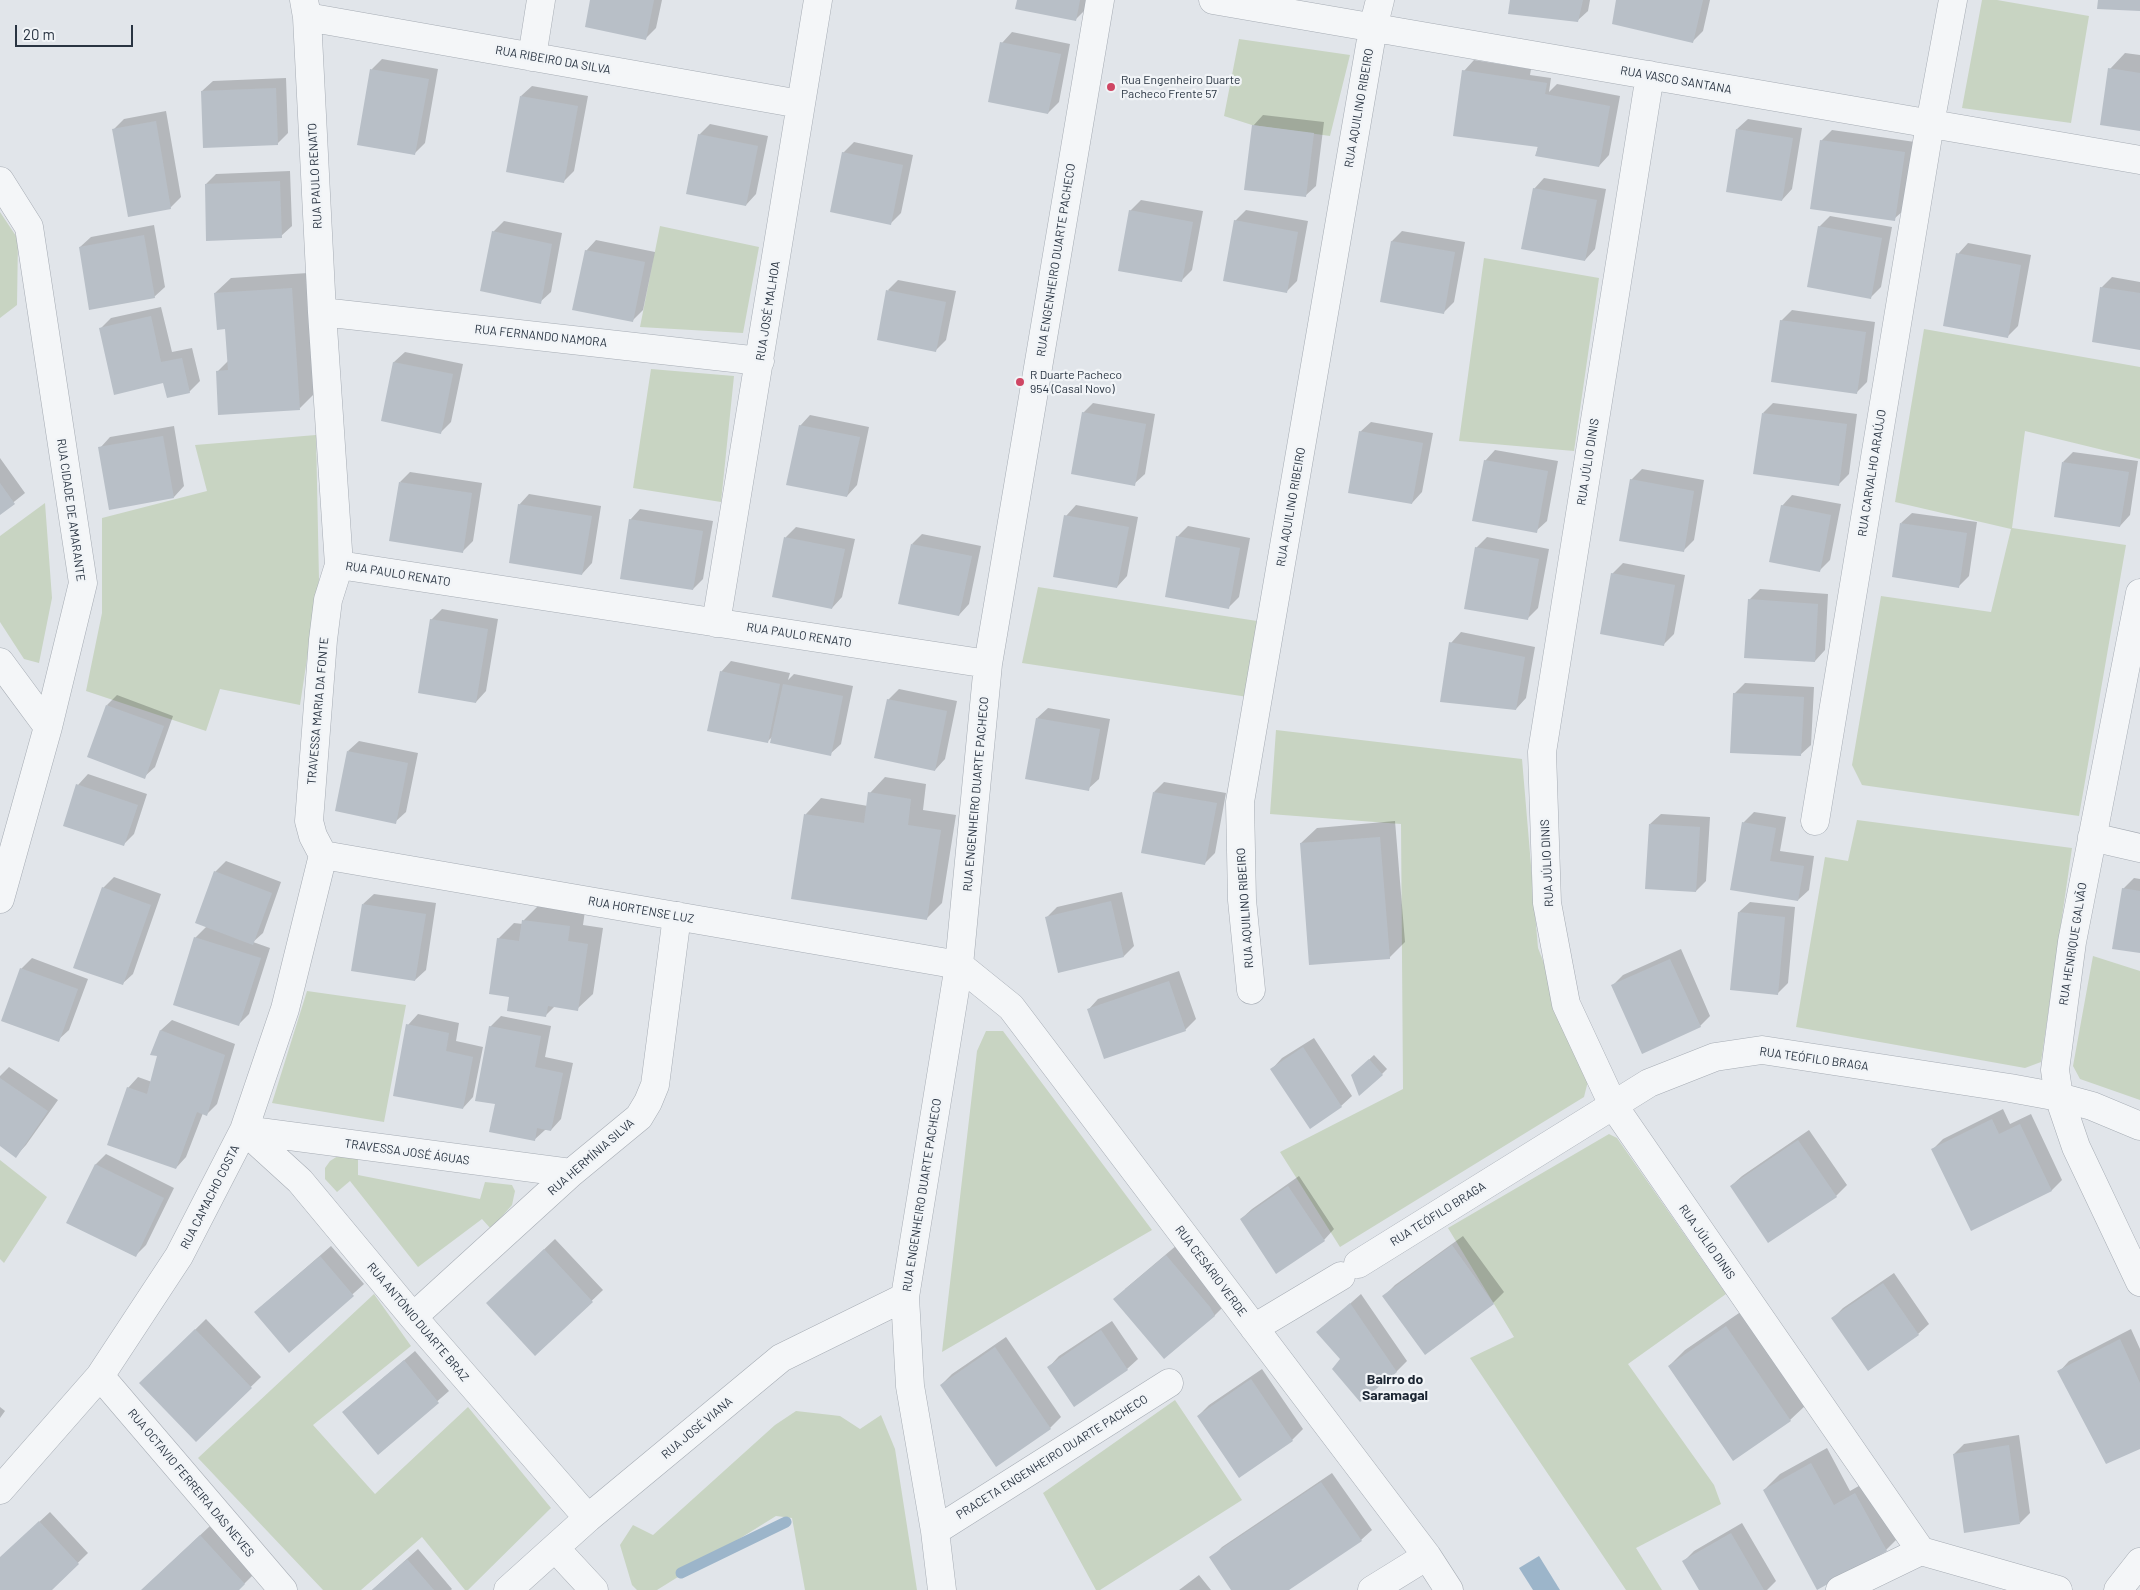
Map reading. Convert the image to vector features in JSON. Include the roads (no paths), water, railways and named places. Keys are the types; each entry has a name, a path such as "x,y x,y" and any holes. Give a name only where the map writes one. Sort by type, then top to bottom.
{"street":[{"path":"532,57 541,0"},
{"name":"RUA JOSÉ MALHOA","path":"716,623 818,0"},
{"name":"RUA ENGENHEIRO DUARTE PACHECO","path":"942,1590 935,1531 910,1386 905,1297 959,965 988,664 1100,0"},
{"name":"RUA VASCO SANTANA","path":"1213,0 2140,160"},
{"name":"RUA AQUILINO RIBEIRO","path":"1251,990 1242,900 1240,802 1373,28 1380,0"},
{"name":"RUA CARVALHO ARAÚJO","path":"1815,821 1930,124 1953,0"},
{"name":"RUA RIBEIRO DA SILVA","path":"306,8 532,57 800,104"},
{"name":"RUA PAULO RENATO","path":"306,8 322,312 339,565 988,664"},
{"name":"RUA JÚLIO DINIS","path":"1650,75 1542,752 1547,903 1566,1004 1613,1105 1921,1551"},
{"name":"RUA CIDADE DE AMARANTE","path":"0,181 29,227 84,583 48,727 0,899"},
{"name":"RUA FERNANDO NAMORA","path":"322,312 760,361"},
{"name":"TRAVESSA MARIA DA FONTE","path":"323,855 313,836 309,821 322,640 328,600 339,565"},
{"name":"RUA HENRIQUE GALVÃO","path":"2140,593 2072,942 2054,1070 2059,1097 2076,1147 2140,1282"},
{"path":"0,662 48,727"},
{"path":"2092,837 2140,848"},
{"name":"RUA HORTENSE LUZ","path":"323,855 959,965"},
{"name":"RUA CAMACHO COSTA","path":"0,1490 100,1376 180,1256 244,1130 285,1009 323,855"},
{"name":"RUA HERMÍNIA SILVA","path":"413,1317 571,1173 639,1116 648,1102 655,1085 677,916"},
{"name":"RUA CESÁRIO VERDE","path":"959,965 1011,1007 1427,1556 1449,1590"},
{"name":"RUA TEÓFILO BRAGA","path":"1254,1328 1649,1083 1715,1057 1762,1050 2059,1097 2092,1106 2140,1126"},
{"name":"TRAVESSA JOSÉ ÁGUAS","path":"244,1130 571,1173"},
{"name":"RUA ANTÓNIO DUARTE BRAZ","path":"244,1130 300,1181 413,1317 588,1518"},
{"name":"RUA JOSÉ VIANA","path":"508,1590 588,1518 781,1358 905,1297"},
{"name":"RUA OCTAVIO FERREIRA DAS NEVES","path":"100,1376 283,1590"},
{"name":"PRACETA ENGENHEIRO DUARTE PACHECO","path":"935,1531 1169,1383"},
{"path":"556,1548 594,1590"},
{"path":"1840,1590 1921,1551 2058,1590"},
{"path":"1372,1590 1427,1556"},
{"path":"2118,1590 2140,1562"}],"water":[{"path":"1539,1556 1560,1590 1533,1590 1519,1568"}],"waterway":[{"path":"681,1573 786,1522"}],"place":[{"name":"Rua Engenheiro Duarte Pacheco Frente 57","path":"1111,87"},
{"name":"R Duarte Pacheco 954 (Casal Novo)","path":"1020,382"}],"district":[{"name":"Bairro do Saramagal","path":"1395,1388"}]}
